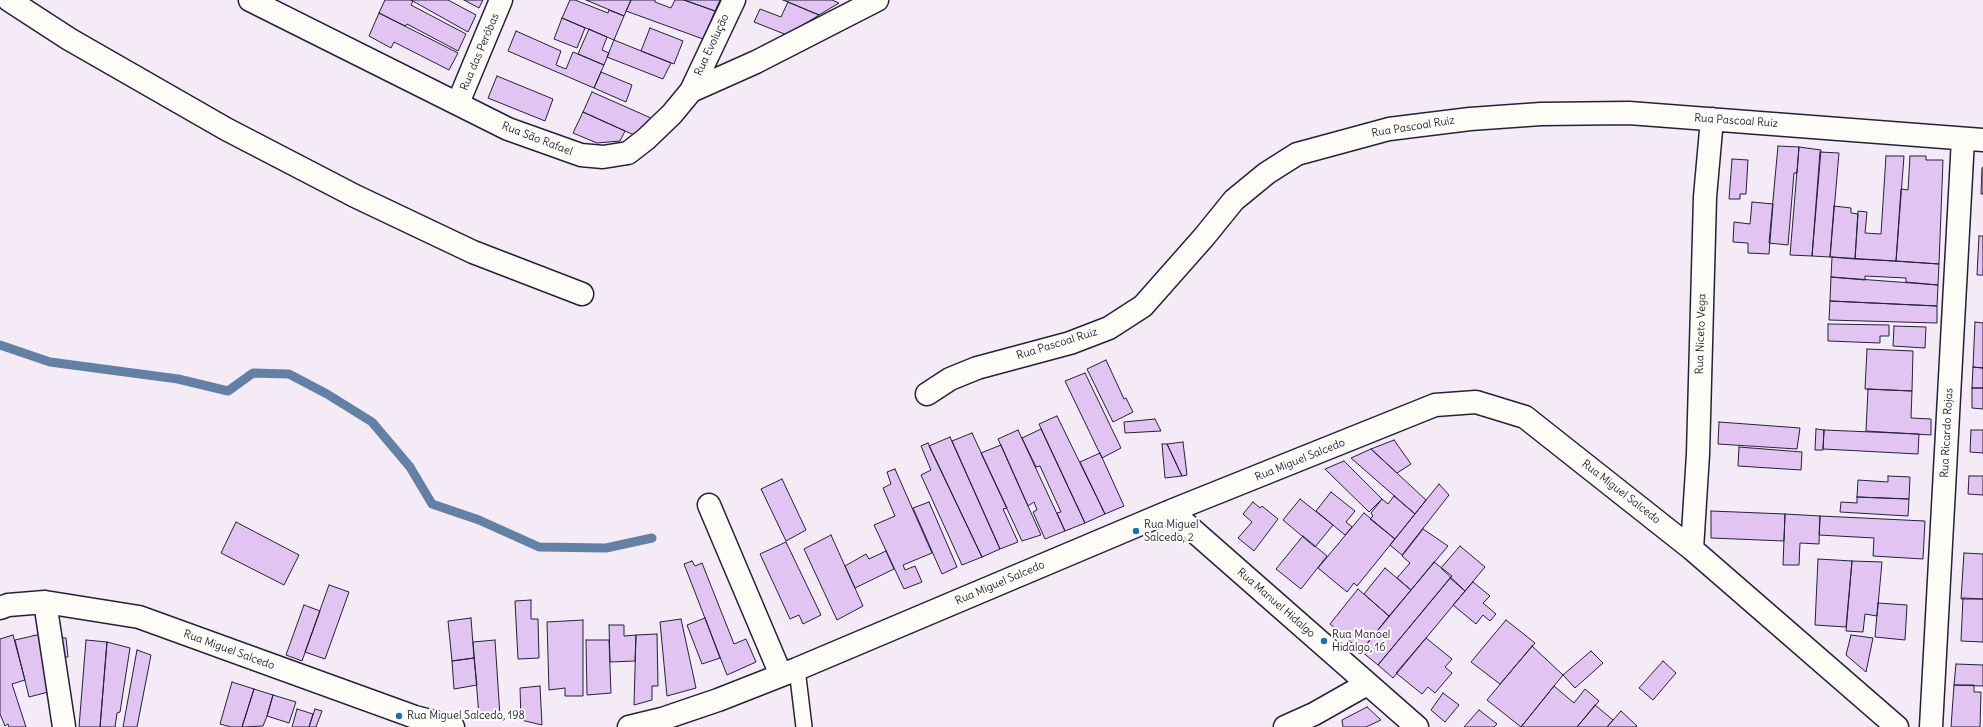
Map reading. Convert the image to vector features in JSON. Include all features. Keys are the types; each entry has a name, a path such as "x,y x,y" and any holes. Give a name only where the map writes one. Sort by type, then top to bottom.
{"street":[{"path":"9,0 69,39 226,129 355,196 473,252 582,294"},
{"name":"Rua das Peróbas","path":"458,103 502,0"},
{"name":"Rua Evolução","path":"691,91 734,0"},
{"name":"Rua São Rafael","path":"260,2 508,129 560,149 581,155 603,157 628,153 646,139 672,114 691,91 756,62 877,0"},
{"name":"Rua Pascoal Ruiz","path":"927,394 950,379 978,368 1070,342 1109,328 1143,306 1204,238 1234,200 1267,173 1298,154 1389,129 1470,118 1541,114 1629,113 1973,139"},
{"name":"Rua Niceto Vega","path":"1692,548 1698,454 1705,197 1712,119"},
{"name":"Rua Ricardo Rojas","path":"1931,727 1973,139"},
{"name":"Rua Miguel Salcedo","path":"629,727 662,719 789,672 1171,511 1435,405 1476,402 1525,417 1692,548 1897,727"},
{"path":"709,505 789,672"},
{"name":"Rua Manuel Hidalgo","path":"1171,511 1417,727"},
{"path":"45,602 64,727"},
{"name":"Rua Miguel Salcedo","path":"0,608 8,605 45,602 139,618 415,717 453,727"},
{"path":"1285,727 1315,720 1367,684"}],"lane":[{"path":"789,672 804,727"}],"building":[{"path":"385,0 411,0 413,1 411,5 466,34 458,51 407,24 405,26 379,13"},
{"path":"411,0 448,0 476,15 468,32"},
{"path":"464,0 483,0 479,8"},
{"path":"570,0 575,0 608,13 609,10 624,16 614,40 562,18"},
{"path":"586,0 631,0 624,16"},
{"path":"631,0 655,0 655,2 671,8 675,0 684,0 715,11 703,39 626,11"},
{"path":"684,0 720,0 715,11"},
{"path":"783,0 832,0 839,3 819,15"},
{"path":"788,2 819,15 787,35 754,22 760,9 781,17"},
{"path":"379,13 458,53 449,70 394,42 391,48 369,36"},
{"path":"562,18 585,28 577,48 554,39"},
{"path":"650,28 683,41 674,64 641,51"},
{"path":"589,29 607,37 602,50 609,53 604,65 578,54"},
{"path":"516,31 561,51 556,65 566,69 573,52 604,65 594,88 508,51"},
{"path":"614,40 671,63 663,79 607,57"},
{"path":"601,72 632,85 626,102 594,88"},
{"path":"497,76 553,99 545,121 488,98"},
{"path":"592,92 651,118 634,135 583,112"},
{"path":"583,112 625,131 620,141 597,143 573,133"},
{"path":"1778,146 1799,147 1797,173 1794,173 1788,245 1769,243"},
{"path":"1799,147 1821,150 1812,256 1790,255"},
{"path":"1820,152 1839,153 1830,257 1812,256"},
{"path":"1886,156 1904,156 1896,261 1855,259 1858,211 1867,212 1865,233 1881,234"},
{"path":"1910,156 1926,156 1926,160 1943,160 1939,264 1896,261 1901,189 1908,190"},
{"path":"1732,159 1748,160 1746,194 1740,194 1740,199 1729,199"},
{"path":"1983,167 1983,194 1981,194 1982,168"},
{"path":"1752,202 1773,204 1769,254 1748,253 1748,243 1733,242 1734,222 1750,224"},
{"path":"1834,206 1851,208 1851,213 1858,214 1855,259 1830,257"},
{"path":"1979,236 1983,236 1983,275 1977,275"},
{"path":"1832,257 1939,264 1938,285 1906,282 1906,278 1865,276 1865,280 1831,277"},
{"path":"1831,277 1938,285 1937,306 1830,301"},
{"path":"1830,301 1937,306 1937,323 1829,320"},
{"path":"1975,322 1983,323 1983,368 1973,367"},
{"path":"1828,324 1889,325 1889,336 1880,336 1880,343 1828,341"},
{"path":"1894,326 1926,327 1925,348 1893,346"},
{"path":"1867,349 1913,351 1912,391 1865,389"},
{"path":"1106,360 1124,399 1126,398 1133,412 1113,422 1087,369"},
{"path":"1973,367 1983,368 1983,388 1972,388"},
{"path":"1085,373 1121,448 1102,458 1065,381"},
{"path":"1972,388 1983,388 1983,409 1972,408"},
{"path":"1868,389 1912,391 1911,418 1931,419 1931,435 1866,431"},
{"path":"1057,416 1105,514 1085,523 1039,424"},
{"path":"1155,419 1161,431 1125,433 1124,422"},
{"path":"1719,422 1800,428 1797,449 1718,444"},
{"path":"1041,429 1085,523 1065,531 1057,513 1061,512 1040,466 1036,467 1022,438"},
{"path":"1816,429 1824,430 1823,450 1815,450"},
{"path":"1018,430 1065,531 1045,539 1033,512 1037,510 1034,502 1028,506 998,439"},
{"path":"1824,430 1919,434 1918,454 1823,449"},
{"path":"1971,430 1983,430 1983,453 1970,452"},
{"path":"972,433 1007,508 1003,509 1018,542 1000,549 952,441"},
{"path":"950,437 1000,549 982,557 929,446"},
{"path":"1394,440 1411,464 1397,473 1371,449"},
{"path":"1183,442 1187,475 1182,476 1167,444"},
{"path":"928,443 982,557 962,565 921,475 931,470 921,446"},
{"path":"1162,444 1167,444 1182,476 1165,478"},
{"path":"1001,445 1041,535 1022,541 981,453"},
{"path":"1739,447 1802,452 1801,470 1738,466"},
{"path":"1371,449 1426,500 1415,514 1351,458"},
{"path":"1100,453 1124,506 1105,514 1080,462"},
{"path":"1344,461 1382,499 1369,512 1325,469"},
{"path":"895,469 932,553 903,565 905,570 915,566 922,582 904,589 874,525 895,516 883,488 891,484 887,472"},
{"path":"1888,476 1910,477 1909,499 1857,497 1858,480 1888,482"},
{"path":"1969,476 1983,476 1983,495 1968,494"},
{"path":"782,479 806,530 786,541 761,489"},
{"path":"1439,484 1449,495 1402,555 1390,545"},
{"path":"1331,492 1355,511 1346,522 1352,527 1345,535 1316,511"},
{"path":"1394,496 1415,514 1395,539 1370,519 1373,516 1371,513 1382,499 1388,504"},
{"path":"1857,497 1909,499 1908,516 1840,512 1841,502 1857,503"},
{"path":"1300,499 1333,525 1315,547 1283,520"},
{"path":"929,502 957,567 942,574 913,508"},
{"path":"1253,502 1260,508 1262,506 1278,519 1254,551 1238,538 1252,522 1243,514"},
{"path":"1711,511 1785,514 1784,541 1711,538"},
{"path":"1364,513 1395,539 1357,586 1354,583 1347,592 1318,568"},
{"path":"1785,514 1820,516 1819,544 1800,543 1799,565 1783,565"},
{"path":"1820,516 1925,521 1923,559 1873,556 1874,538 1819,535"},
{"path":"236,522 299,555 284,585 221,553"},
{"path":"1423,529 1448,546 1411,590 1397,578 1410,563 1402,556"},
{"path":"831,535 863,606 837,620 804,549"},
{"path":"1303,536 1327,556 1301,589 1276,569"},
{"path":"786,542 821,615 803,624 799,615 790,619 760,554"},
{"path":"1460,546 1485,567 1465,591 1441,568"},
{"path":"886,551 894,569 855,588 845,566 866,554 869,559"},
{"path":"1964,553 1983,554 1983,599 1961,599"},
{"path":"1818,559 1852,561 1846,627 1815,625"},
{"path":"692,561 695,566 702,563 734,644 746,639 756,662 727,675 684,564"},
{"path":"1852,561 1882,562 1877,616 1865,614 1863,632 1846,631"},
{"path":"1434,562 1452,576 1378,665 1361,651"},
{"path":"1385,568 1411,590 1389,616 1364,594"},
{"path":"1450,578 1465,591 1393,678 1378,665"},
{"path":"1473,582 1490,596 1483,603 1496,614 1490,621 1483,615 1476,624 1453,605"},
{"path":"329,585 349,592 325,659 305,652"},
{"path":"1358,589 1389,616 1361,651 1330,624"},
{"path":"1963,598 1983,599 1983,642 1961,641"},
{"path":"531,600 531,619 538,619 539,658 518,659 515,601"},
{"path":"1878,603 1907,605 1905,640 1875,637"},
{"path":"304,605 320,611 302,661 286,655"},
{"path":"471,618 474,658 452,661 448,621"},
{"path":"705,618 720,658 702,664 687,625"},
{"path":"681,619 696,688 667,696 660,622"},
{"path":"583,620 583,696 565,696 565,688 549,690 547,622"},
{"path":"1506,620 1535,643 1500,684 1471,662"},
{"path":"609,625 624,625 624,636 636,635 635,661 610,662"},
{"path":"41,634 56,690 29,697 15,640"},
{"path":"657,634 658,686 652,686 652,700 634,705 636,635"},
{"path":"13,635 25,680 12,684 26,727 9,727 8,724 5,726 0,714 0,639"},
{"path":"1851,635 1873,638 1866,672 1846,655"},
{"path":"56,637 66,638 68,657 58,658"},
{"path":"1426,638 1452,659 1445,667 1452,673 1435,693 1428,687 1422,694 1396,673"},
{"path":"86,640 107,642 100,727 79,727"},
{"path":"495,640 500,716 479,716 473,642"},
{"path":"586,640 609,640 611,693 587,695"},
{"path":"107,642 130,648 120,712 117,713 115,727 100,727"},
{"path":"1532,646 1563,675 1521,727 1487,700"},
{"path":"137,650 151,655 137,727 123,727"},
{"path":"1591,651 1603,663 1575,688 1563,675"},
{"path":"474,658 477,685 454,689 452,661"},
{"path":"1663,661 1676,673 1653,700 1639,688"},
{"path":"1956,664 1983,665 1983,686 1954,685"},
{"path":"232,682 254,689 242,727 231,727 220,724"},
{"path":"1954,685 1974,685 1974,692 1981,692 1980,727 1951,727"},
{"path":"540,686 542,725 521,720 520,688"},
{"path":"1554,686 1574,703 1585,689 1599,701 1577,727 1521,727"},
{"path":"254,689 273,695 267,716 263,726 242,727"},
{"path":"1443,693 1459,705 1445,722 1431,710"},
{"path":"273,695 296,702 289,723 267,716"},
{"path":"1595,705 1613,720 1607,727 1577,727"},
{"path":"1367,707 1381,720 1366,727 1343,727 1342,720"},
{"path":"297,709 313,714 309,727 292,727"},
{"path":"315,709 322,711 316,727 309,727"},
{"path":"1479,710 1497,724 1494,727 1464,727"},
{"path":"1621,711 1637,726 1636,727 1607,727"}],"waterway":[{"path":"0,345 50,362 178,379 228,391 253,373 289,374 327,394 372,422 410,467 432,504 479,520 539,547 606,548 652,538"}],"place":[{"name":"Rua Miguel Salcedo, 2","path":"1136,531"},
{"name":"Rua Manoel Hidalgo, 16","path":"1324,641"},
{"name":"Rua Miguel Salcedo, 198","path":"399,716"}]}
